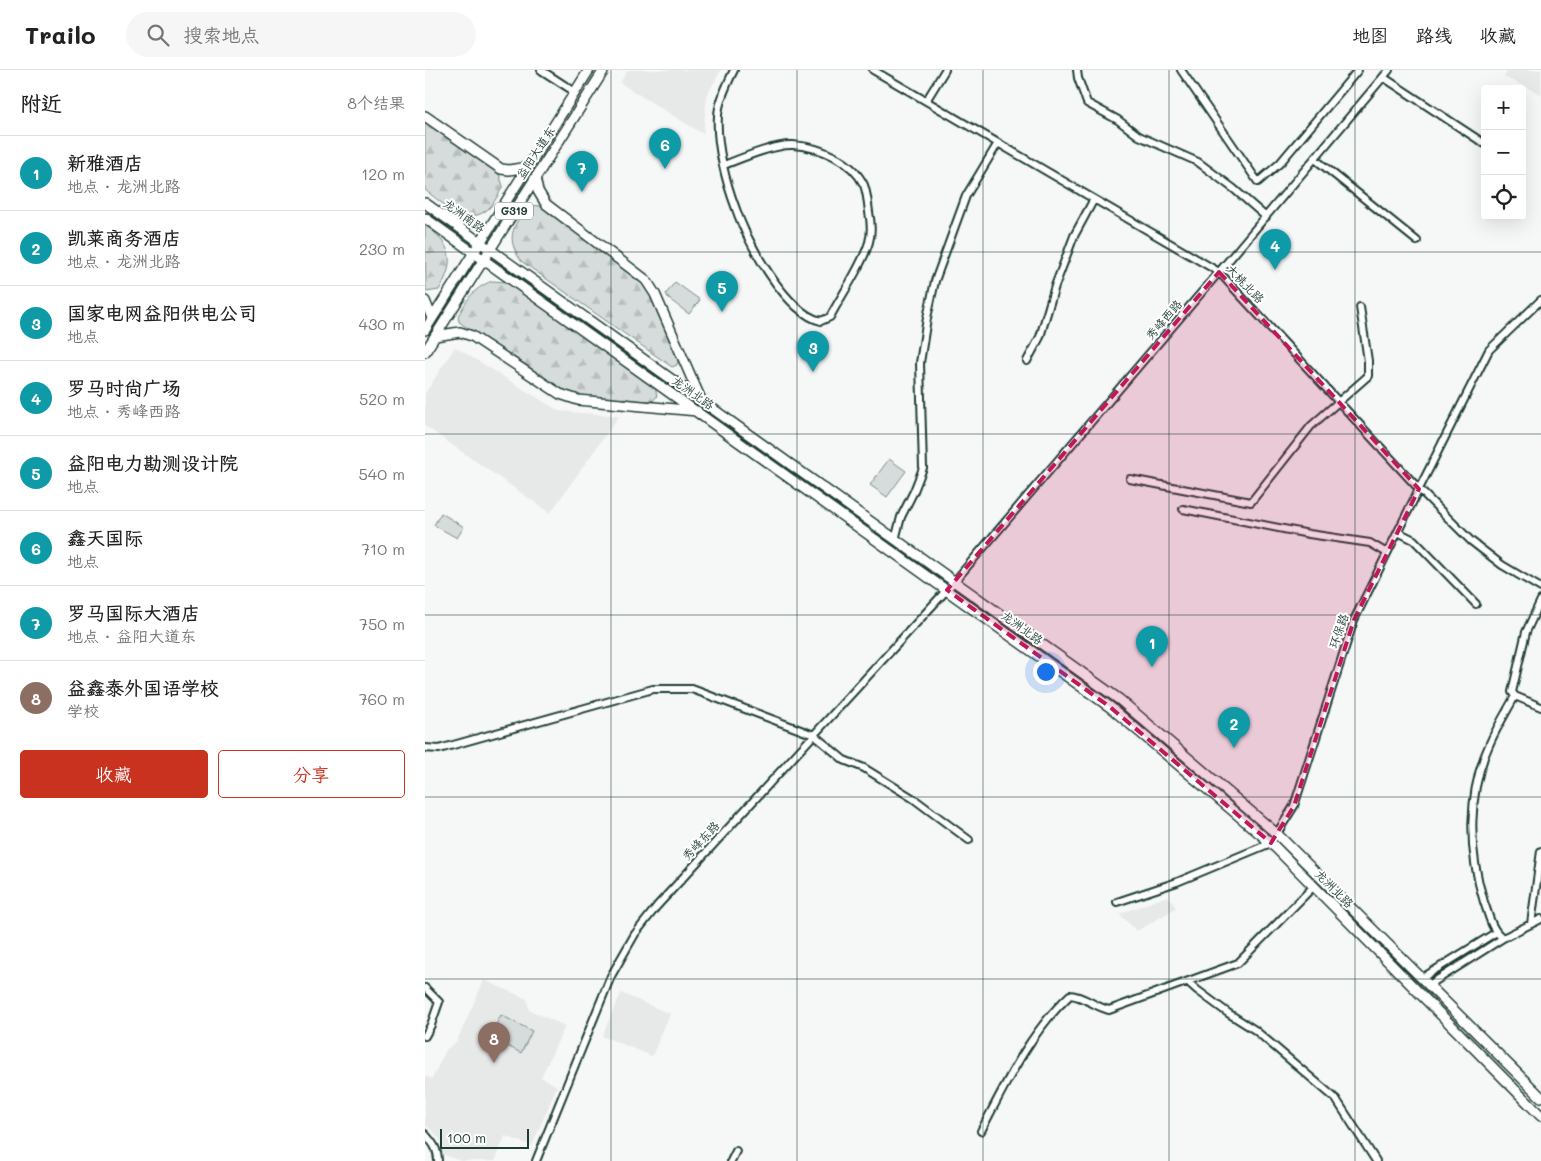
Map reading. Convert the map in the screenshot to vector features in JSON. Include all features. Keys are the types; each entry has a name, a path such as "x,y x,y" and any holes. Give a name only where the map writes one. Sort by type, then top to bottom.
{"main road":[{"name":"G319","path":"425,330 589,70"},
{"name":"益阳大道东","path":"425,352 604,70"},
{"path":"425,116 501,169 509,170 528,167"},
{"path":"535,178 538,191 546,204 646,280 655,294 703,402"},
{"name":"龙洲南路","path":"425,203 489,250"},
{"name":"龙洲南路","path":"425,218 484,260"},
{"name":"龙洲北路","path":"489,250 895,540 951,586 1110,707 1271,843 1541,1116"},
{"name":"龙洲北路","path":"484,260 697,411 1120,700 1277,834 1541,1097"},
{"path":"425,300 433,318"},
{"path":"435,336 460,332 472,336 559,394 578,400 697,411"}],"street":[{"path":"541,70 575,92"},
{"path":"724,165 759,151 792,145 815,149 839,158 864,185 871,226 869,242 864,255 830,317 821,321 813,319 799,309 782,292 759,260 736,210 724,165 719,145 717,114 728,81 734,70"},
{"name":"大桃北路","path":"873,70 1219,272 1419,489 1471,541 1502,565 1541,588"},
{"path":"927,101 945,70"},
{"path":"1077,70 1087,103 1118,120 1139,136 1198,162 1235,189 1266,217"},
{"path":"1181,70 1258,182 1281,163 1358,70"},
{"name":"秀峰西路","path":"951,586 1389,70"},
{"path":"1383,77 1481,141"},
{"path":"895,540 901,517 923,468 920,363 935,281 966,196 998,143"},
{"path":"1315,159 1417,241"},
{"path":"1027,361 1040,337 1055,286 1073,236 1094,199"},
{"name":"环保路","path":"1271,843 1294,806 1354,620 1387,553 1489,350 1541,300"},
{"path":"1130,479 1251,502 1311,426 1368,376 1368,361 1360,307"},
{"path":"1183,509 1309,534 1370,543 1387,553"},
{"path":"1398,532 1415,540 1477,604"},
{"name":"秀峰东路","path":"536,1161 611,976 635,934 657,906 951,586"},
{"path":"1541,600 1526,632 1512,692 1515,696 1541,707"},
{"path":"425,748 439,748 653,689 692,689 814,735 844,760 864,768 914,799 969,840"},
{"path":"1503,938 1495,933 1480,888 1472,832 1473,804 1481,767 1489,744 1515,696"},
{"path":"1117,902 1177,882 1271,843"},
{"path":"1531,924 1541,851"},
{"path":"981,1131 1021,1055 1059,1005 1070,994 1076,995 1101,1009 1109,1010 1238,963 1314,886"},
{"path":"1429,985 1503,938 1541,919"},
{"path":"1422,978 1495,933"},
{"path":"1188,982 1228,1013 1255,1030 1336,1099 1377,1161"},
{"path":"425,988 439,1002 425,1036"},
{"path":"425,1134 434,1144 438,1154 438,1161"},
{"path":"731,1161 737,1151"}],"highlighted area":[{"path":"1219,272 1419,489 1354,620 1294,806 1271,843 1110,707 947,590"}],"shaded area":[{"path":"628,70 721,70 707,95 703,134 620,83"},
{"path":"1508,70 1541,70 1541,94 1526,87 1526,85 1521,85 1504,77"},
{"path":"455,347 559,411 619,416 550,513 425,426 425,394"},
{"path":"1168,896 1176,908 1137,931 1119,914"},
{"path":"484,980 527,999 529,1010 565,1026 541,1077 557,1086 532,1146 505,1136 495,1161 461,1161 442,1154 440,1139 425,1125 425,1076 432,1079 446,1050 457,1041"},
{"path":"621,993 670,1014 652,1056 602,1036"}],"green space":[{"path":"425,120 498,171 503,186 488,209 480,214 463,215 447,207 425,190"},
{"path":"527,205 542,206 645,283 654,298 678,360 677,365 672,367 521,261 516,253 512,239 515,226"},
{"path":"425,225 441,239 449,254 448,271 439,290 426,292"},
{"path":"492,281 506,282 655,387 657,396 653,401 577,398 563,392 459,322 458,316 471,295 480,287"},
{"path":"675,282 700,300 689,314 669,299 666,294"},
{"path":"889,459 906,471 887,497 870,485"},
{"path":"441,513 464,527 457,538 434,525"},
{"path":"501,1015 532,1031 521,1053 490,1037"}],"place":[{"name":"鑫天国际","path":"665,169"},
{"name":"罗马国际大酒店","path":"582,192"},
{"name":"罗马时尚广场","path":"1275,270"},
{"name":"益阳电力勘测设计院","path":"722,312"},
{"name":"国家电网益阳供电公司","path":"813,372"},
{"name":"新雅酒店","path":"1152,667"},
{"name":"凯莱商务酒店","path":"1234,748"},
{"name":"益鑫泰外国语学校","path":"494,1063"}]}
